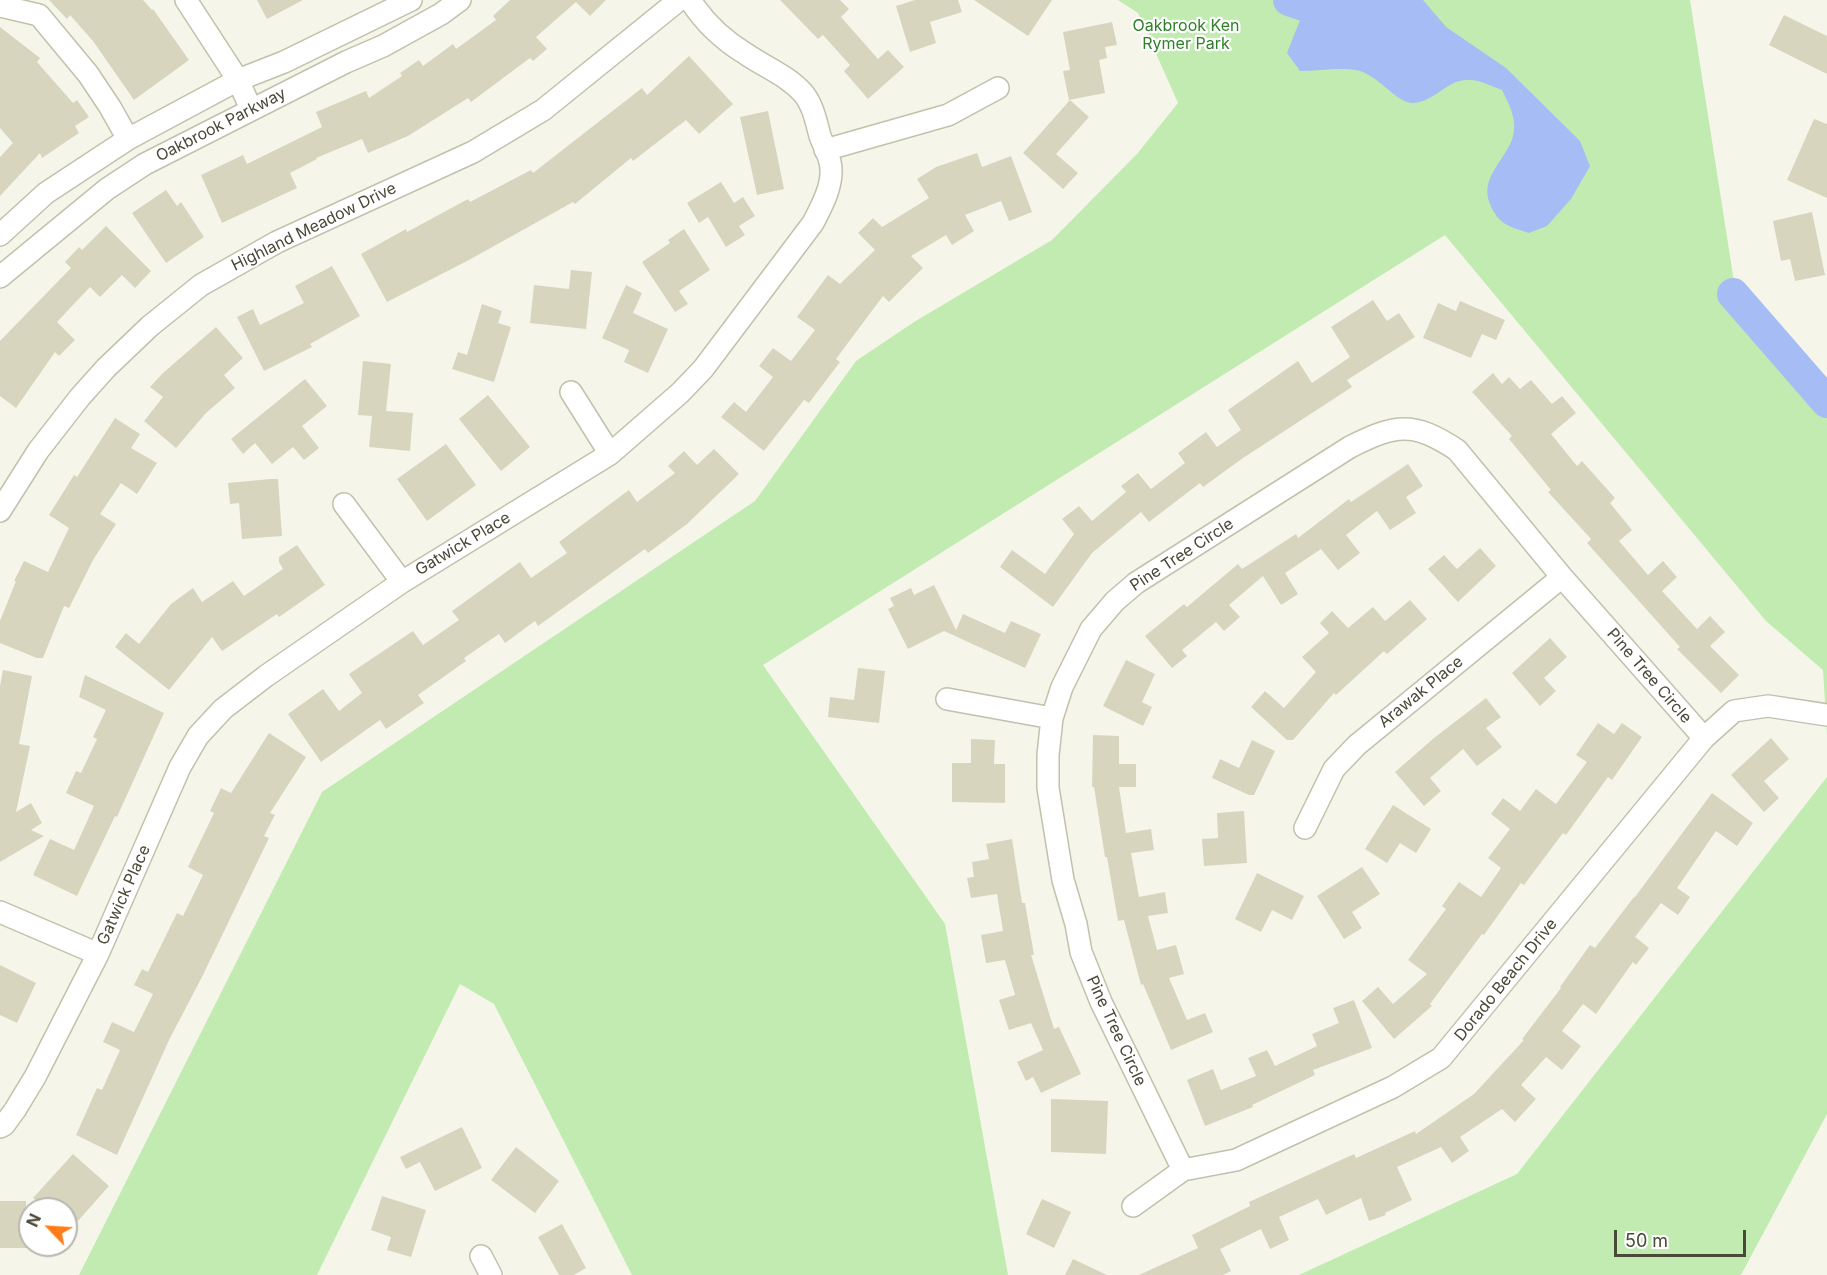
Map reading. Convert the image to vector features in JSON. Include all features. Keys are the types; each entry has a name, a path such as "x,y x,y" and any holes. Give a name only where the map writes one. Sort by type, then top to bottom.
{"street":[{"path":"186,0 238,80 251,109"},
{"name":"Oakbrook Parkway","path":"0,235 46,193 128,139 238,80 284,62 411,0"},
{"name":"Oakbrook Parkway","path":"2,271 107,189 145,164 251,109 383,46 441,14 460,0"},
{"name":"Highland Meadow Drive","path":"0,511 38,451 87,390 150,326 201,285 276,242 472,152 543,110 679,0"},
{"name":"Gatwick Place","path":"0,1127 15,1110 35,1077 98,954 180,767 198,736 223,709 266,676 402,582 610,454 657,414 704,369 813,224 829,184 831,164 811,107 793,83 727,41 699,15 690,0"},
{"path":"0,6 39,15 88,74 128,139"},
{"path":"825,150 948,115 998,88"},
{"path":"571,392 610,454"},
{"name":"Pine Tree Circle","path":"1183,1170 1101,1002 1081,952 1064,880 1048,788 1048,755 1052,718 1062,687 1091,629 1115,601 1129,589 1350,447 1379,433 1414,429 1437,436 1458,450 1562,577 1704,738"},
{"path":"344,504 402,582"},
{"name":"Arawak Place","path":"1305,828 1334,769 1357,745 1562,577"},
{"path":"947,699 1052,718"},
{"name":"Dorado Beach Drive","path":"1133,1206 1183,1170 1236,1160 1393,1087 1442,1058 1704,738 1734,711 1768,706 1827,715"},
{"path":"0,912 98,954"},
{"path":"481,1256 491,1275"}],"green space":[{"name":"Oakbrook Ken Rymer Park","path":"1118,0 1690,0 1734,282 1827,378 1827,735 1823,670 1766,621 1445,235 763,665 945,924 1008,1275 632,1275 494,1004 460,984 317,1275 79,1275 322,792 755,501 856,361 914,322 1052,240 1137,154 1178,103 1138,13"},
{"path":"1827,777 1827,1114 1740,1275 1299,1275 1517,1174"}],"water":[{"path":"1312,0 1423,0 1446,27 1506,68 1580,141 1590,166 1571,199 1547,226 1529,233 1505,224 1493,211 1487,194 1488,184 1512,140 1514,131 1513,115 1502,90 1476,81 1460,81 1427,99 1412,103 1399,98 1372,77 1356,70 1300,71 1287,53 1302,15"}],"building":[{"path":"49,0 143,0 153,9 189,60 134,100 93,41 70,15 67,19"},
{"path":"257,0 303,0 267,19"},
{"path":"510,0 606,0 590,16 576,2 536,37 547,49 533,61 530,58 471,102 468,98 408,136 368,153 362,139 316,158 290,173 297,188 222,223 201,175 243,155 247,164 322,127 316,112 366,91 369,98 402,76 400,73 419,60 423,66 453,44 456,49 496,20 493,16"},
{"path":"780,0 840,0 849,9 841,17 878,59 888,50 904,67 868,99 844,71 850,65 823,35 818,39"},
{"path":"915,0 958,0 962,12 930,22 936,43 910,52 896,6"},
{"path":"974,0 1052,0 1028,36"},
{"path":"1784,15 1827,36 1827,74 1769,45"},
{"path":"1112,22 1117,45 1105,47 1107,58 1099,60 1105,93 1069,100 1063,71 1070,70 1063,32"},
{"path":"0,27 40,58 37,62 73,103 77,100 89,117 75,126 79,133 42,158 40,153 0,196 0,157 13,143 0,128"},
{"path":"689,56 733,104 699,134 686,120 633,161 631,158 575,204 573,202 469,260 387,302 361,254 468,199 470,202 531,170 533,173 642,88 647,95"},
{"path":"1070,100 1089,117 1056,154 1078,173 1063,189 1023,153"},
{"path":"768,111 784,189 757,195 740,117"},
{"path":"1814,119 1827,124 1827,198 1787,180"},
{"path":"977,153 982,167 1011,156 1032,212 1009,221 1001,201 965,215 974,231 952,245 946,235 911,256 923,268 889,302 883,296 836,359 840,362 809,403 804,400 764,451 721,417 734,402 746,412 773,377 759,366 773,348 791,361 815,330 797,317 828,275 840,284 875,250 858,233 873,218 882,227 929,198 917,179 936,167"},
{"path":"721,182 734,203 743,197 755,216 739,226 745,235 726,247 708,217 699,223 687,203"},
{"path":"166,190 177,206 181,202 204,237 166,263 132,213"},
{"path":"1812,212 1825,275 1795,281 1790,259 1781,261 1773,221"},
{"path":"106,226 151,271 135,288 122,275 100,297 90,287 57,322 75,340 59,356 55,352 16,408 0,396 0,341 71,268 65,262 79,247 82,250"},
{"path":"684,229 710,270 679,291 688,304 675,312 642,262 670,243 668,240"},
{"path":"332,266 360,316 310,344 312,347 264,371 237,317 253,309 260,325 304,303 295,286"},
{"path":"571,270 592,272 586,329 530,323 534,285 569,289"},
{"path":"626,285 642,293 633,313 668,329 648,373 624,362 629,350 602,338"},
{"path":"1373,300 1387,321 1399,313 1415,337 1347,380 1352,387 1203,487 1200,483 1149,522 1141,512 1092,553 1053,607 1000,567 1012,550 1045,574 1074,534 1062,519 1079,506 1092,521 1126,492 1121,486 1138,473 1151,489 1185,463 1178,453 1206,432 1217,447 1241,430 1228,410 1298,361 1312,383 1350,357 1331,327"},
{"path":"1460,301 1505,320 1496,340 1482,334 1471,358 1423,338 1438,303 1456,311"},
{"path":"482,304 502,311 498,323 511,327 494,382 452,369 458,352 467,355"},
{"path":"216,327 243,358 224,375 235,388 206,413 176,448 144,421 163,397 150,387"},
{"path":"363,361 391,364 386,411 413,413 410,451 369,447 372,416 358,415"},
{"path":"1493,373 1502,384 1509,377 1520,389 1531,380 1552,404 1562,396 1576,413 1551,434 1577,466 1582,461 1615,498 1610,503 1632,530 1619,541 1648,575 1663,561 1677,577 1662,591 1697,629 1710,616 1725,632 1710,646 1739,675 1721,693 1677,649 1680,647 1587,543 1591,539 1548,492 1551,490 1509,439 1512,436 1472,392"},
{"path":"305,379 327,406 302,426 319,448 304,460 293,447 272,464 255,443 243,454 231,439"},
{"path":"488,395 530,447 501,471 459,419"},
{"path":"115,418 140,434 131,448 157,463 137,494 121,483 100,514 116,524 93,560 69,608 64,606 43,658 37,658 0,643 0,621 16,581 14,581 24,561 48,572 69,528 49,515 74,475 77,477"},
{"path":"446,444 476,485 427,521 397,479"},
{"path":"714,449 739,474 687,524 648,553 645,549 538,626 535,621 505,643 499,634 464,658 466,661 418,695 424,703 386,729 380,720 321,762 288,714 323,689 339,711 362,693 349,674 413,631 423,645 459,620 452,611 520,562 531,578 567,553 559,542 629,490 637,502 675,473 668,466 684,451 697,465"},
{"path":"1408,464 1423,486 1406,497 1416,513 1390,530 1377,511 1346,535 1360,553 1338,570 1321,549 1285,573 1298,594 1281,605 1263,576 1229,605 1240,617 1224,631 1216,622 1182,650 1187,656 1172,668 1145,636 1184,604 1187,607 1238,564 1242,569 1296,534 1298,538 1349,499 1351,502"},
{"path":"278,479 282,536 242,539 239,503 230,504 228,483"},
{"path":"297,545 325,585 279,617 277,614 222,651 212,637 169,690 115,647 126,633 139,644 171,604 193,588 202,602 233,581 244,596 283,569 279,557"},
{"path":"1480,548 1496,566 1458,602 1428,569 1444,555 1457,569"},
{"path":"934,585 956,630 963,614 1005,633 1011,621 1041,634 1025,668 944,631 908,649 888,609 894,606 890,598 911,588 914,595"},
{"path":"1410,600 1427,619 1387,654 1384,651 1336,695 1334,693 1293,740 1287,740 1251,707 1265,691 1284,708 1316,672 1302,657 1329,633 1320,623 1332,611 1348,628 1373,607 1385,621"},
{"path":"1550,638 1567,657 1544,678 1556,691 1540,706 1512,673"},
{"path":"1126,660 1155,674 1142,702 1152,707 1143,726 1103,706"},
{"path":"858,668 885,671 879,723 828,717 830,697 854,700"},
{"path":"3,670 32,676 19,744 30,746 16,812 31,803 42,823 31,830 44,836 0,862 0,686"},
{"path":"85,675 164,713 117,817 115,816 77,896 33,875 50,839 74,850 94,806 66,793 76,771 81,773 97,739 93,737 106,710 79,697"},
{"path":"1486,698 1501,717 1486,728 1502,747 1477,766 1463,749 1430,778 1441,791 1424,806 1395,772"},
{"path":"1598,723 1614,734 1622,723 1642,737 1612,780 1608,777 1566,835 1563,833 1524,885 1521,883 1430,1004 1432,1006 1394,1039 1362,1001 1378,987 1393,1004 1427,974 1408,960 1446,909 1442,906 1459,882 1481,897 1501,868 1488,858 1510,829 1491,814 1503,798 1520,811 1536,789 1556,804 1587,762 1576,755"},
{"path":"269,733 306,757 270,813 275,815 264,836 269,838 170,1038 117,1155 76,1135 97,1088 102,1090 120,1050 103,1042 112,1022 134,1032 153,994 134,985 142,969 148,972 177,913 183,916 203,875 188,867 214,813 210,811 221,788 231,793"},
{"path":"1093,735 1119,736 1119,764 1136,764 1136,787 1119,787 1126,833 1151,829 1154,850 1131,853 1139,897 1165,892 1168,913 1148,916 1157,950 1176,945 1184,974 1169,978 1187,1020 1205,1013 1213,1032 1171,1050 1143,984 1141,985 1124,920 1118,921 1094,787 1092,787"},
{"path":"1771,738 1789,759 1764,781 1779,798 1764,812 1731,775"},
{"path":"971,739 995,740 994,764 1005,764 1005,803 952,802 952,763 971,763"},
{"path":"1252,740 1275,751 1254,795 1249,795 1212,778 1220,759 1239,768"},
{"path":"1712,793 1753,823 1737,846 1716,831 1677,888 1690,897 1678,915 1661,903 1635,937 1649,948 1636,965 1633,962 1596,1014 1583,1004 1562,1031 1581,1046 1562,1070 1546,1057 1521,1085 1536,1099 1515,1122 1502,1109 1460,1137 1469,1151 1452,1163 1441,1147 1397,1167 1412,1200 1385,1213 1386,1215 1369,1221 1361,1198 1326,1215 1318,1199 1279,1217 1289,1240 1270,1249 1261,1229 1220,1249 1231,1271 1223,1275 1139,1275 1198,1248 1192,1235 1250,1206 1249,1202 1354,1154 1356,1158 1415,1131 1416,1134 1474,1094 1524,1040 1522,1039 1590,945 1595,948"},
{"path":"1393,805 1431,829 1416,853 1400,843 1387,863 1365,849"},
{"path":"1244,811 1247,863 1204,866 1202,839 1218,838 1217,813"},
{"path":"1012,839 1022,903 1025,903 1034,955 1031,955 1054,1029 1059,1027 1081,1074 1041,1093 1033,1077 1026,1081 1017,1062 1043,1050 1031,1023 1009,1030 999,1000 1015,995 1005,960 986,963 981,935 1003,931 997,894 971,898 967,878 974,877 972,862 989,859 986,844"},
{"path":"1362,867 1380,894 1352,912 1362,928 1344,939 1317,896"},
{"path":"1257,873 1304,896 1292,920 1272,910 1261,932 1235,919"},
{"path":"0,965 36,983 17,1023 0,1015"},
{"path":"1354,1000 1372,1048 1313,1070 1315,1075 1252,1105 1253,1107 1205,1126 1187,1080 1213,1069 1221,1090 1256,1076 1248,1058 1267,1050 1275,1066 1317,1046 1312,1034 1339,1023 1333,1008"},
{"path":"1051,1099 1108,1101 1106,1154 1051,1152"},
{"path":"462,1127 482,1168 435,1191 420,1162 406,1169 400,1157"},
{"path":"516,1147 559,1181 535,1213 491,1180"},
{"path":"73,1154 109,1186 78,1221 78,1197 34,1197"},
{"path":"382,1196 426,1210 411,1257 387,1250 391,1237 371,1230"},
{"path":"1042,1199 1071,1212 1054,1248 1026,1234"},
{"path":"0,1201 18,1201 18,1248 0,1248"},
{"path":"562,1224 586,1268 574,1275 559,1275 538,1237"},
{"path":"1073,1259 1107,1275 1065,1275"}],"waterway":[{"path":"1289,0 1348,20"},
{"path":"1733,294 1827,402"}]}
